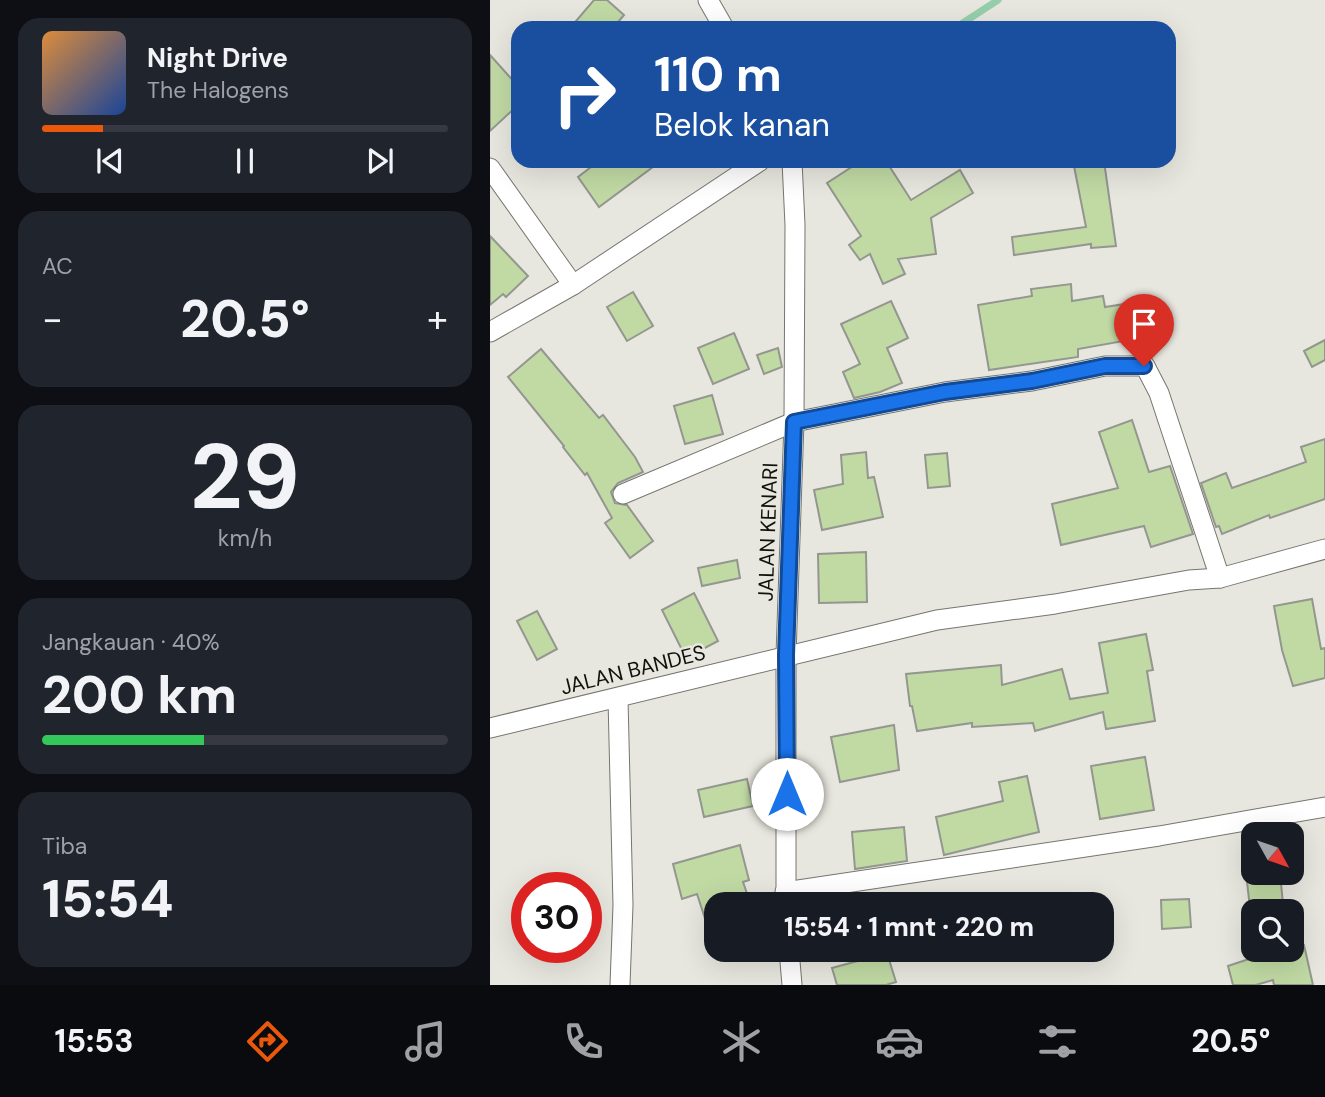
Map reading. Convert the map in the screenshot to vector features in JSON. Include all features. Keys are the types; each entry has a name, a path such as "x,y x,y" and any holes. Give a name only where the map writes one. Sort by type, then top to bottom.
{"street":[{"path":"708,0 720,21"},
{"path":"490,168 573,285"},
{"path":"490,332 573,285 750,168"},
{"name":"JALAN KENARI","path":"785,892 786,655 794,422 795,225 792,168"},
{"path":"622,494 794,422 945,392 1032,381 1105,366 1144,366 1159,393 1220,578"},
{"name":"JALAN BANDES","path":"490,728 937,620 1055,604 1189,580 1220,578 1325,549"},
{"path":"618,699 623,905 620,985"},
{"path":"821,892 1325,807"},
{"path":"790,962 792,985"}],"building":[{"path":"594,0 607,0 624,15 619,21 576,21"},
{"path":"490,55 511,78 511,112 490,131"},
{"path":"590,168 652,168 599,207 578,177"},
{"path":"850,168 890,168 911,200 960,170 973,193 931,218 936,254 898,259 905,274 883,284 870,254 860,260 849,245 861,236 827,183"},
{"path":"1074,168 1105,168 1116,246 1091,248 1091,244 1014,255 1012,237 1086,227"},
{"path":"490,236 528,276 506,297 503,294 490,305"},
{"path":"1071,284 1072,301 1103,296 1105,307 1131,303 1135,339 1078,349 1078,357 989,370 978,305 1032,296 1031,289"},
{"path":"633,292 653,326 627,341 607,307"},
{"path":"891,301 908,338 887,348 902,383 854,398 843,372 860,364 841,324"},
{"path":"734,333 749,369 713,384 698,348"},
{"path":"1325,340 1325,360 1312,367 1304,351"},
{"path":"778,348 782,367 764,374 757,355"},
{"path":"541,349 599,418 603,415 643,472 618,483 611,492 615,503 627,505 653,541 630,558 605,523 612,518 587,473 585,475 508,377"},
{"path":"712,395 723,434 685,444 674,406"},
{"path":"1132,420 1149,472 1170,466 1193,534 1151,547 1144,526 1061,545 1052,504 1118,488 1099,432"},
{"path":"1325,439 1325,499 1270,518 1269,515 1222,534 1219,526 1216,527 1201,483 1226,473 1232,488 1306,462 1301,447"},
{"path":"866,452 868,478 874,477 883,517 822,530 814,490 843,484 841,455"},
{"path":"947,453 950,486 928,488 925,455"},
{"path":"866,552 867,602 819,603 818,554"},
{"path":"737,560 740,578 702,586 698,568"},
{"path":"694,593 718,641 686,658 662,610"},
{"path":"1312,599 1321,649 1325,648 1325,678 1293,686 1282,650 1274,606"},
{"path":"537,611 557,649 537,660 517,621"},
{"path":"1146,634 1153,670 1147,671 1155,721 1106,729 1103,712 1035,731 1033,723 972,727 972,723 917,731 910,706 906,674 1001,665 1002,685 1062,669 1070,699 1108,693 1099,643"},
{"path":"894,725 899,770 840,782 831,737"},
{"path":"1145,757 1154,810 1100,819 1091,766"},
{"path":"1027,776 1039,832 944,855 936,817 1003,801 999,782"},
{"path":"747,779 753,806 704,817 698,790"},
{"path":"904,827 907,861 855,869 852,832"},
{"path":"740,845 749,880 743,882 746,892 704,892 704,915 697,894 682,899 673,864"},
{"path":"1247,886 1281,886 1283,899 1249,899"},
{"path":"1189,899 1191,927 1162,929 1161,900"},
{"path":"1304,945 1313,985 1274,985 1273,980 1256,985 1233,985 1228,966 1241,962 1304,962"},
{"path":"854,962 890,962 896,982 886,985 837,985 832,968"}],"waterway":[{"path":"966,21 998,0"}],"route":[{"path":"787,794 786,655 794,422 945,392 1032,381 1105,366 1144,366"}]}
